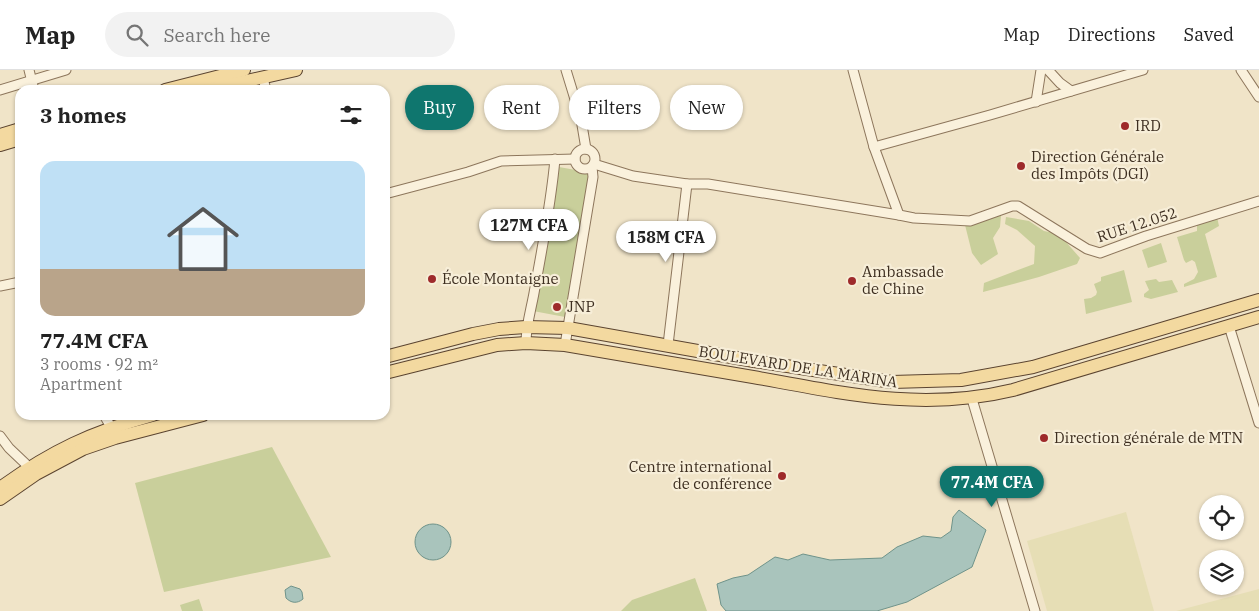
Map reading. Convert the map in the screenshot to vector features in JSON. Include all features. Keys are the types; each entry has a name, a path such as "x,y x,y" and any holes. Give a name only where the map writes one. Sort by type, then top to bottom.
{"main road":[{"path":"185,85 244,70"},
{"path":"225,85 236,82 264,84 296,70"},
{"path":"0,135 15,130"},
{"path":"0,145 15,140"},
{"name":"BOULEVARD DE LA MARINA","path":"390,356 499,329 526,327 568,328 754,361 892,382 960,380 1033,367 1259,300"},
{"name":"BOULEVARD DE LA MARINA","path":"390,373 498,345 526,343 565,346 856,396 905,400 972,398 1012,390 1259,317"},
{"path":"0,488 29,467 68,445 111,427 136,420"},
{"path":"0,499 36,474 82,449 115,438 184,420"}],"street":[{"path":"29,70 33,85 66,70"},
{"path":"565,346 593,177 594,156 586,149 581,119 566,70"},
{"path":"853,70 874,147 899,215"},
{"path":"1036,102 1041,70"},
{"path":"1048,70 1060,83 1071,91"},
{"path":"874,147 1143,70"},
{"path":"1240,70 1259,97"},
{"path":"0,90 15,88"},
{"path":"586,149 578,152 575,163 581,169 588,169 593,165"},
{"path":"526,343 526,327 533,298 555,159"},
{"path":"390,193 468,172 501,161 575,159"},
{"name":"RUE 12.052","path":"593,165 634,176 687,184 708,184 914,218 970,221 1012,206 1018,206 1087,250 1100,253 1146,236 1259,201"},
{"path":"668,345 687,184"},
{"path":"0,286 15,283"},
{"path":"1229,326 1259,423"},
{"path":"972,398 1035,611"},
{"path":"107,420 111,427"},
{"path":"0,436 9,448 29,467"}],"shaded area":[{"path":"1126,512 1154,611 1047,611 1027,541"},
{"path":"1259,589 1259,611 1176,611 1236,595 1244,595 1244,593"}],"green space":[{"path":"559,167 592,173 565,317 533,311"},
{"path":"993,216 1001,216 1000,227 993,238 998,254 981,265 972,253 965,225"},
{"path":"1006,217 1029,221 1044,231 1059,234 1080,258 1077,264 1039,277 983,292 984,283 1034,264 1035,246 1017,230 1005,224"},
{"path":"1217,217 1219,226 1205,234 1217,277 1184,287 1184,284 1194,279 1198,272 1195,262 1192,260 1186,263 1184,260 1177,237 1197,231 1197,224"},
{"path":"1161,243 1167,262 1148,268 1142,250"},
{"path":"1124,270 1132,302 1086,314 1084,299 1096,295 1097,292 1094,284 1101,281 1101,277"},
{"path":"1156,279 1159,282 1172,280 1178,292 1151,299 1144,297 1144,294 1149,290 1145,281"},
{"path":"272,447 331,557 164,592 135,483"},
{"path":"695,578 707,611 621,611 632,600"},
{"path":"199,599 203,611 182,611 180,605"}],"water":[{"path":"959,510 986,530 972,567 907,602 877,611 726,611 721,605 717,584 748,575 775,557 788,560 803,554 830,560 882,558 897,547 923,536 941,538 951,531 953,517"},
{"path":"433,524 440,525 446,529 450,535 450,549 446,555 440,559 433,560 426,559 420,555 416,549 415,542 416,535 420,529 426,525"},
{"path":"291,586 300,589 302,592 303,599 299,602 290,601 286,598 285,590"}],"place":[{"name":"IRD","path":"1125,126"},
{"name":"Direction Générale des Impôts (DGI)","path":"1021,166"},
{"name":"École Montaigne","path":"432,279"},
{"name":"Ambassade de Chine","path":"852,281"},
{"name":"JNP","path":"557,307"},
{"name":"Direction générale de MTN","path":"1044,438"},
{"name":"Centre international de conférence","path":"782,476"}]}
